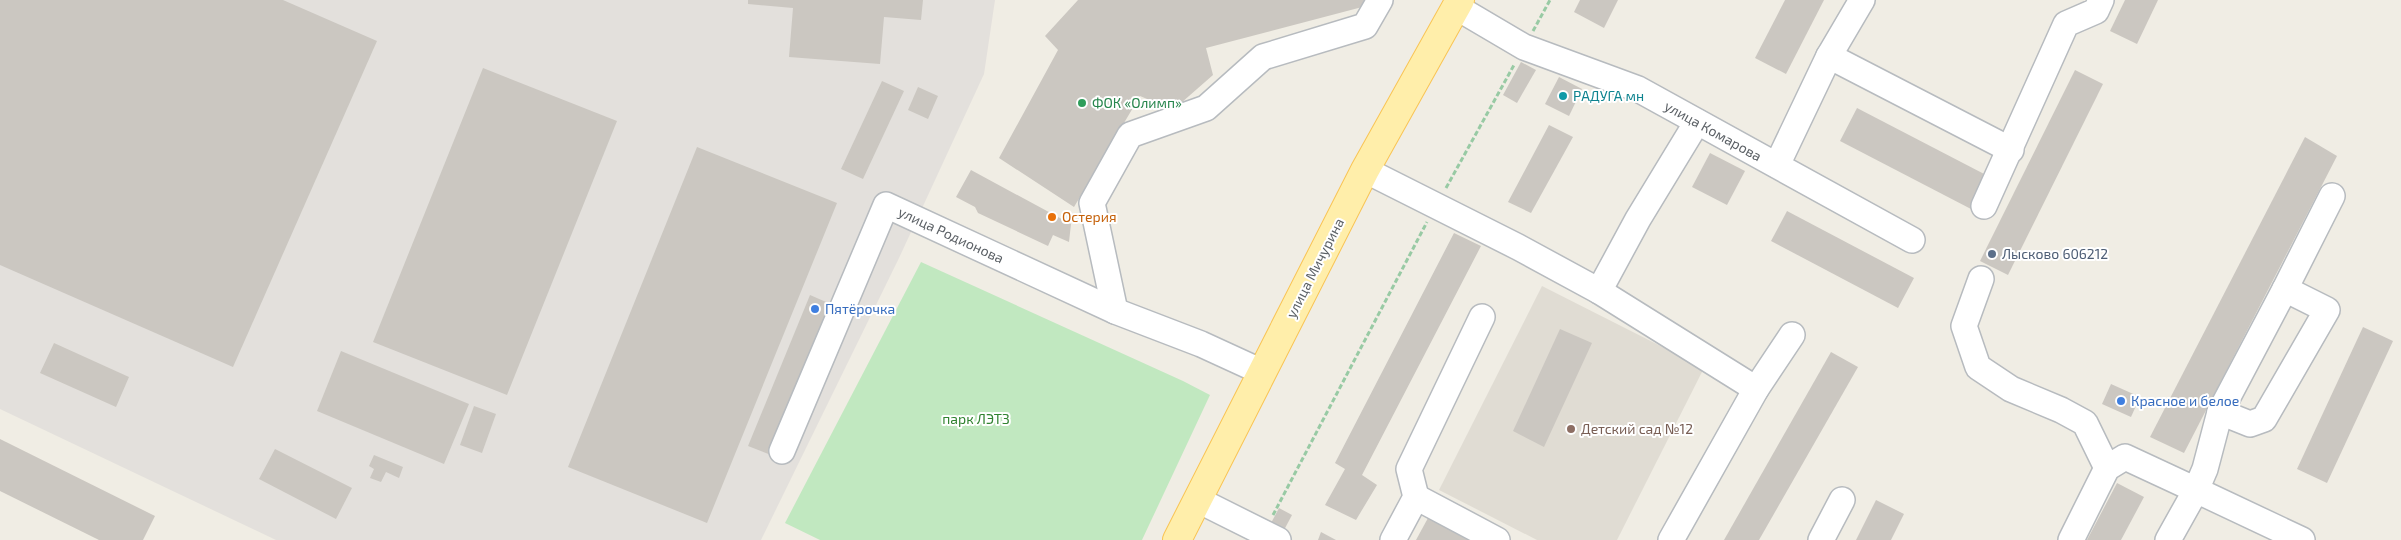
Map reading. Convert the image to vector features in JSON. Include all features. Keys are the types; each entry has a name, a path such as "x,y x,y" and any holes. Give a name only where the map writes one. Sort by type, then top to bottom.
{"main road":[{"name":"улица Мичурина","path":"1177,540 1365,170 1458,4"}],"street":[{"path":"1115,311 1092,203 1130,134 1206,108 1262,56 1365,26 1380,0"},
{"path":"1777,165 1829,56 1862,0"},
{"path":"1984,206 2066,24 2096,11 2102,0"},
{"name":"улица Комарова","path":"1458,4 1524,47 1638,90 1912,240"},
{"path":"1829,56 2010,150"},
{"path":"1599,291 1638,219 1697,122"},
{"path":"1365,170 1518,247 1599,291 1756,389"},
{"path":"2168,540 2196,490 2205,469 2220,412 2286,289 2332,196"},
{"name":"улица Родионова","path":"782,451 886,205 1115,311 1201,344 1262,372"},
{"path":"1981,279 1964,326 1978,367 2011,389 2061,410 2085,423 2107,468"},
{"path":"2220,412 2250,424 2264,419 2328,310 2286,289"},
{"path":"1393,540 1416,497 1409,469 1482,317"},
{"path":"1671,540 1756,389 1792,335"},
{"path":"2071,540 2107,468 2125,457 2302,540"},
{"path":"1416,497 1497,540"},
{"path":"1198,500 1271,536"},
{"path":"1821,540 1842,500"}],"path":[{"path":"1271,536 1435,206 1550,0"}],"shaded area":[{"path":"0,0 995,0 984,74 899,258 761,540 276,540 0,409"},
{"name":"Детский сад №12","path":"1542,286 1704,368 1617,540 1537,540 1439,490"}],"green space":[{"name":"парк ЛЭТЗ","path":"921,262 1210,395 1142,540 820,540 785,523"}],"building":[{"path":"0,0 283,0 377,41 233,367 0,265"},
{"path":"748,0 923,0 921,20 884,17 880,64 789,57 793,8 748,4"},
{"name":"ФОК «Олимп»","path":"1078,0 1365,0 1366,6 1206,48 1213,75 1173,110 1140,96 1074,207 999,158 1058,50 1045,36"},
{"path":"1580,0 1618,0 1604,28 1574,12"},
{"path":"1785,0 1824,0 1786,74 1755,58"},
{"path":"2125,0 2158,0 2137,44 2110,31"},
{"path":"1521,62 1536,70 1517,103 1503,95"},
{"path":"483,68 617,121 507,395 373,342"},
{"path":"2075,70 2103,84 2008,275 1980,261"},
{"name":"РАДУГА мн","path":"1559,77 1582,89 1569,116 1545,104"},
{"path":"882,81 904,91 863,179 841,169"},
{"path":"918,87 938,96 928,119 908,110"},
{"path":"1857,108 1988,176 1971,209 1840,141"},
{"path":"1549,125 1573,137 1531,213 1508,202"},
{"path":"2305,137 2337,156 2184,453 2150,437"},
{"path":"697,147 837,203 707,523 568,467"},
{"path":"1710,153 1745,171 1727,205 1692,187"},
{"path":"971,170 1071,224 1069,242 1053,235 1048,246 978,213 975,207 956,197"},
{"path":"1787,211 1914,278 1898,308 1771,241"},
{"path":"1454,233 1481,246 1362,475 1377,485 1356,520 1325,505 1345,469 1335,463"},
{"path":"810,295 833,305 771,455 748,446"},
{"path":"2363,327 2393,341 2327,483 2297,469"},
{"path":"1560,329 1592,343 1544,447 1513,431"},
{"path":"54,343 129,377 116,407 40,373"},
{"path":"341,351 469,404 444,464 317,411"},
{"path":"1831,352 1858,367 1759,540 1724,540"},
{"name":"Красное и белое","path":"2111,384 2140,397 2131,417 2102,404"},
{"path":"474,406 496,414 482,453 460,445"},
{"path":"0,439 155,516 143,540 99,540 0,491"},
{"path":"275,449 352,488 336,519 259,479"},
{"path":"374,455 403,467 399,478 386,472 381,482 370,478 374,469 369,466"},
{"path":"2117,483 2144,497 2121,540 2087,540"},
{"path":"1876,500 1904,514 1891,540 1856,540"},
{"path":"1279,508 1292,515 1283,532 1270,525"},
{"path":"1428,518 1468,540 1416,540"},
{"path":"1321,532 1336,540 1318,540"}],"place":[{"name":"РАДУГА мн","path":"1563,96"},
{"name":"ФОК «Олимп»","path":"1082,103"},
{"name":"Остерия","path":"1052,217"},
{"name":"Лысково 606212","path":"1992,254"},
{"name":"Пятёрочка","path":"815,309"},
{"name":"Красное и белое","path":"2121,401"},
{"name":"Детский сад №12","path":"1571,429"}]}
